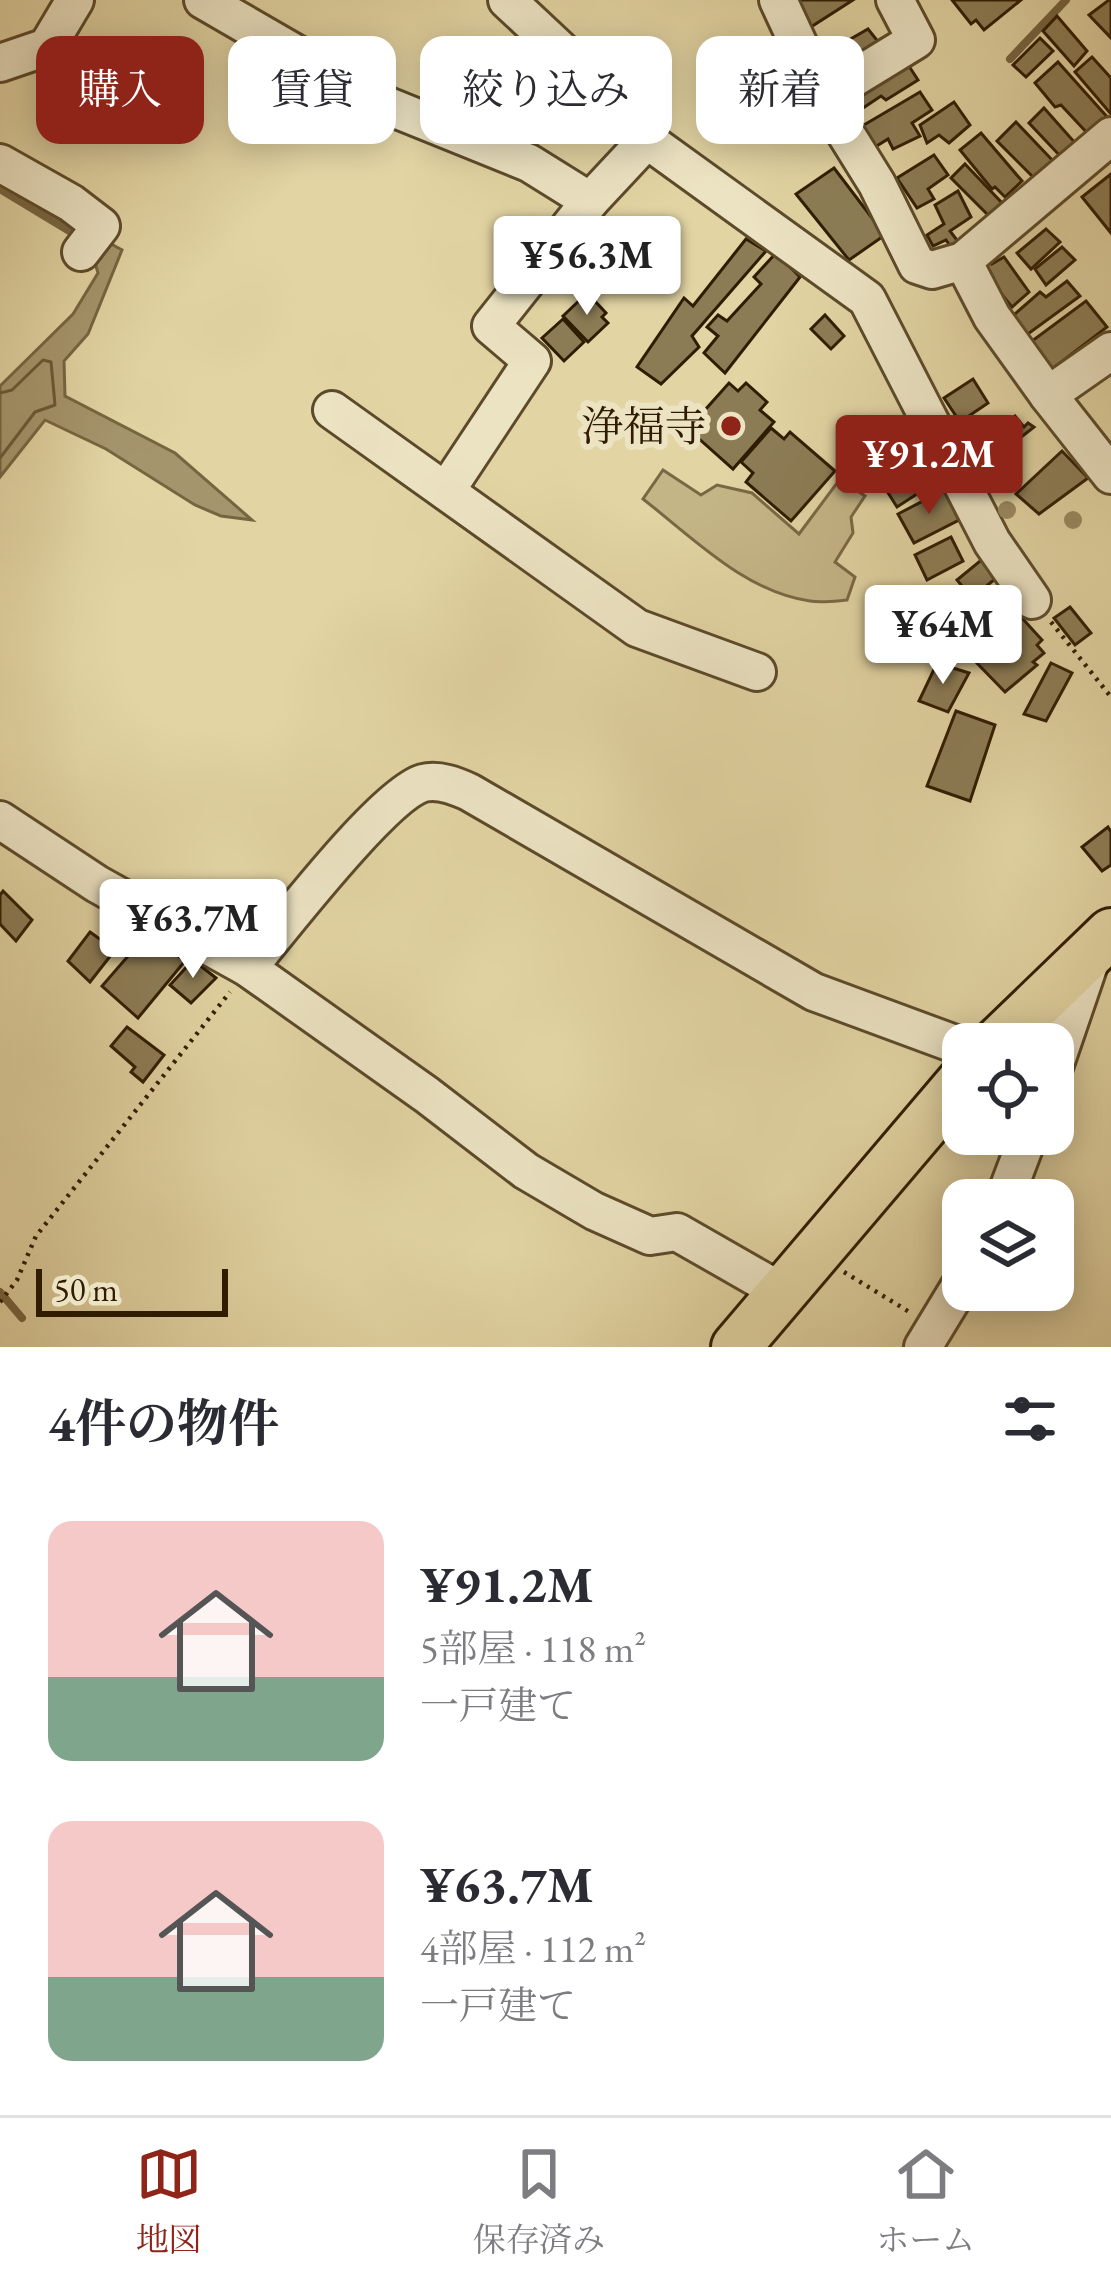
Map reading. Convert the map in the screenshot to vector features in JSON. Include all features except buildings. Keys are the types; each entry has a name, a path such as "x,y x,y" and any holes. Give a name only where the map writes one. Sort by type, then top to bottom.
{"main road":[{"path":"1018,1023 1103,941"},
{"path":"736,1347 942,1105"}],"street":[{"path":"0,63 47,47 75,0"},
{"path":"202,0 382,104 530,163 590,201"},
{"path":"507,0 545,36"},
{"path":"778,0 795,36"},
{"path":"864,72 916,40 895,0"},
{"path":"852,144 917,265 932,270 963,261 1111,136"},
{"path":"446,490 532,361 491,326 590,201 643,144"},
{"path":"653,144 867,299 992,542 1032,600"},
{"path":"0,163 71,203 101,226 86,246"},
{"path":"963,261 992,317 1111,475"},
{"path":"867,299 917,265"},
{"path":"1048,395 1111,351"},
{"path":"332,410 638,628 758,672"},
{"path":"248,968 389,805 423,784 451,784 814,992 942,1039"},
{"path":"0,820 97,884 248,968 526,1171 594,1211 650,1236 676,1232 768,1284 780,1296"},
{"path":"1071,1023 1103,941"},
{"path":"929,1337 945,1311"}],"path":[{"path":"1032,600 1111,698"},
{"path":"0,1302 36,1236 248,968"},
{"path":"829,1263 929,1337"}],"shaded area":[{"path":"663,470 701,495 717,485 752,493 799,534 840,479 865,496 851,517 853,533 835,562 855,577 847,600 815,602 786,596 720,561 643,499"}],"water":[{"path":"102,239 122,250 88,334 64,361 65,396 175,453 252,520 221,516 195,505 106,449 45,420 0,477 0,386 73,314 98,273 92,252"}],"waterway":[{"path":"1010,59 1066,0"},
{"path":"0,189 81,238"},
{"path":"0,1292 22,1318"}],"place":[{"name":"浄福寺","path":"731,426"}]}
